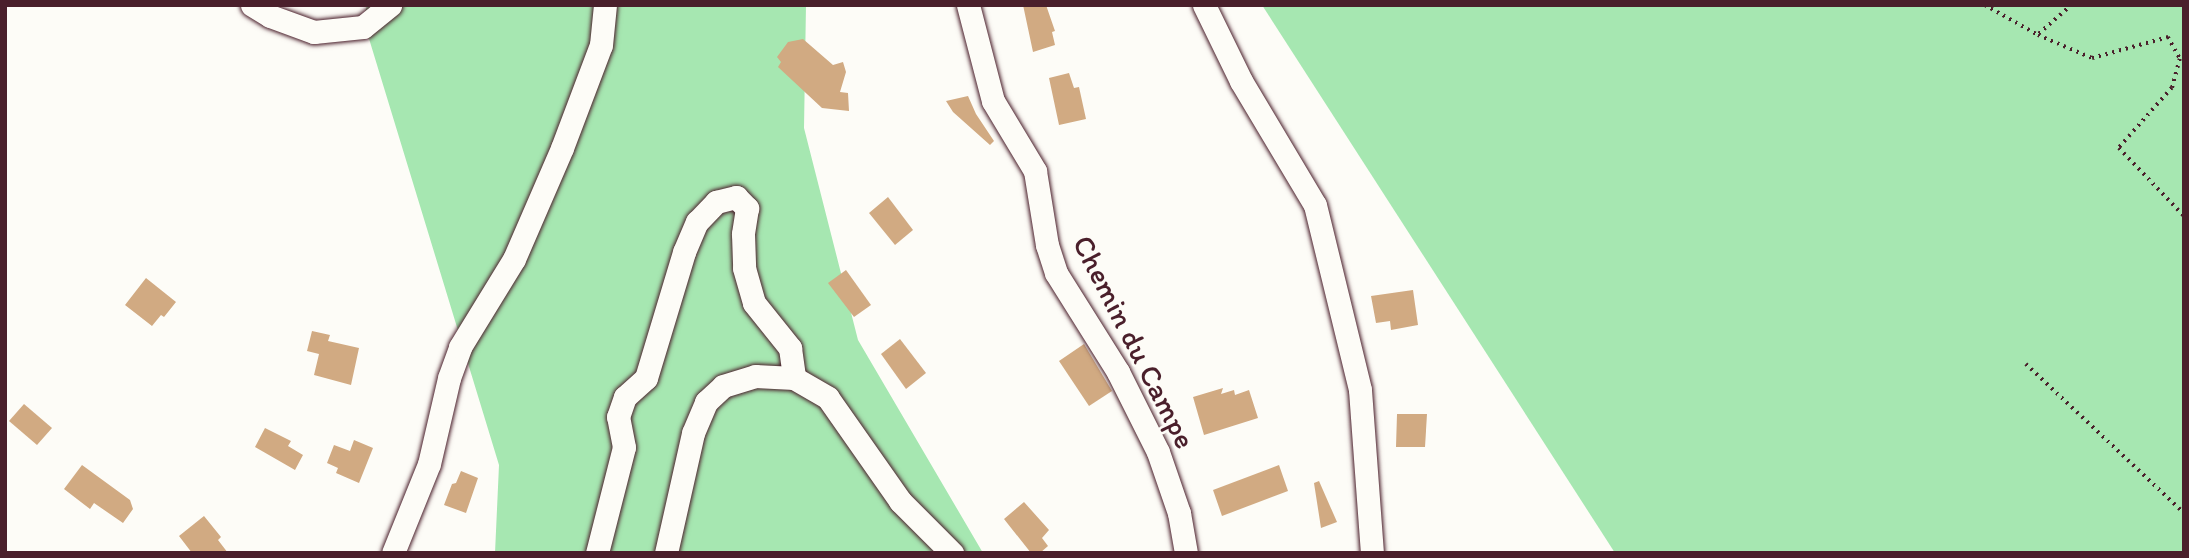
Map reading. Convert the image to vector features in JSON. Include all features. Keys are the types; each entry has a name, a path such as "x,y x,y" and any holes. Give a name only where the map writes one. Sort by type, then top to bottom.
{"street":[{"path":"252,5 270,16 314,32 363,26 388,10 390,5"},
{"path":"393,553 429,464 449,378 460,347 514,259 562,148 601,45 605,5"},
{"name":"Chemin du Campe","path":"968,5 993,101 1035,171 1047,245 1056,273 1118,372 1158,452 1179,513 1186,553"},
{"path":"1204,5 1241,81 1315,205 1360,390 1372,553"},
{"path":"597,553 624,447 618,417 625,397 646,378 684,252 697,222 716,202 736,197 747,208 743,234 744,268 754,303 790,348 794,378"},
{"path":"666,553 692,433 706,402 723,386 755,376 794,378 828,398 900,501 952,553"}],"path":[{"path":"1985,5 2038,35 2092,58 2168,37 2180,59 2172,88 2119,148 2184,216"},
{"path":"2038,35 2072,5"},
{"path":"2026,364 2184,513"}],"green space":[{"path":"367,5 806,5 804,128 858,340 983,553 495,553 499,465 363,19"},
{"path":"1262,5 2184,5 2184,553 1615,553"}],"building":[{"path":"1023,5 1046,5 1055,31 1052,32 1055,45 1033,52"},
{"path":"803,39 833,65 843,62 846,72 840,92 848,93 849,111 822,108 778,67 781,62 777,57 788,42"},
{"path":"1069,73 1074,88 1079,87 1086,119 1059,125 1049,78"},
{"path":"968,96 994,141 990,145 953,112 946,101"},
{"path":"888,197 913,230 895,245 869,213"},
{"path":"846,270 871,305 854,317 828,283"},
{"path":"146,278 176,302 164,317 161,315 152,326 125,305"},
{"path":"1413,290 1418,325 1391,330 1390,321 1376,323 1371,296"},
{"path":"312,331 330,335 328,341 359,348 351,385 314,375 319,354 307,351"},
{"path":"900,339 926,373 906,389 881,354"},
{"path":"1084,344 1112,391 1089,406 1059,361"},
{"path":"1223,388 1221,394 1234,390 1235,395 1249,390 1258,418 1204,435 1193,397"},
{"path":"24,404 52,428 37,445 9,421"},
{"path":"1397,414 1427,414 1425,447 1396,447"},
{"path":"265,428 291,441 288,446 303,455 295,470 255,447"},
{"path":"354,440 373,448 359,483 336,473 338,468 327,463 334,445 350,451"},
{"path":"82,465 130,500 133,509 123,523 94,503 90,509 64,489"},
{"path":"1279,465 1288,491 1222,516 1213,490"},
{"path":"461,471 478,478 466,513 444,505 452,484 456,483"},
{"path":"1319,481 1337,522 1321,528 1314,483"},
{"path":"1024,502 1049,530 1042,538 1048,546 1040,553 1031,553 1004,519"},
{"path":"204,516 221,537 218,540 228,553 192,553 179,536"}]}
